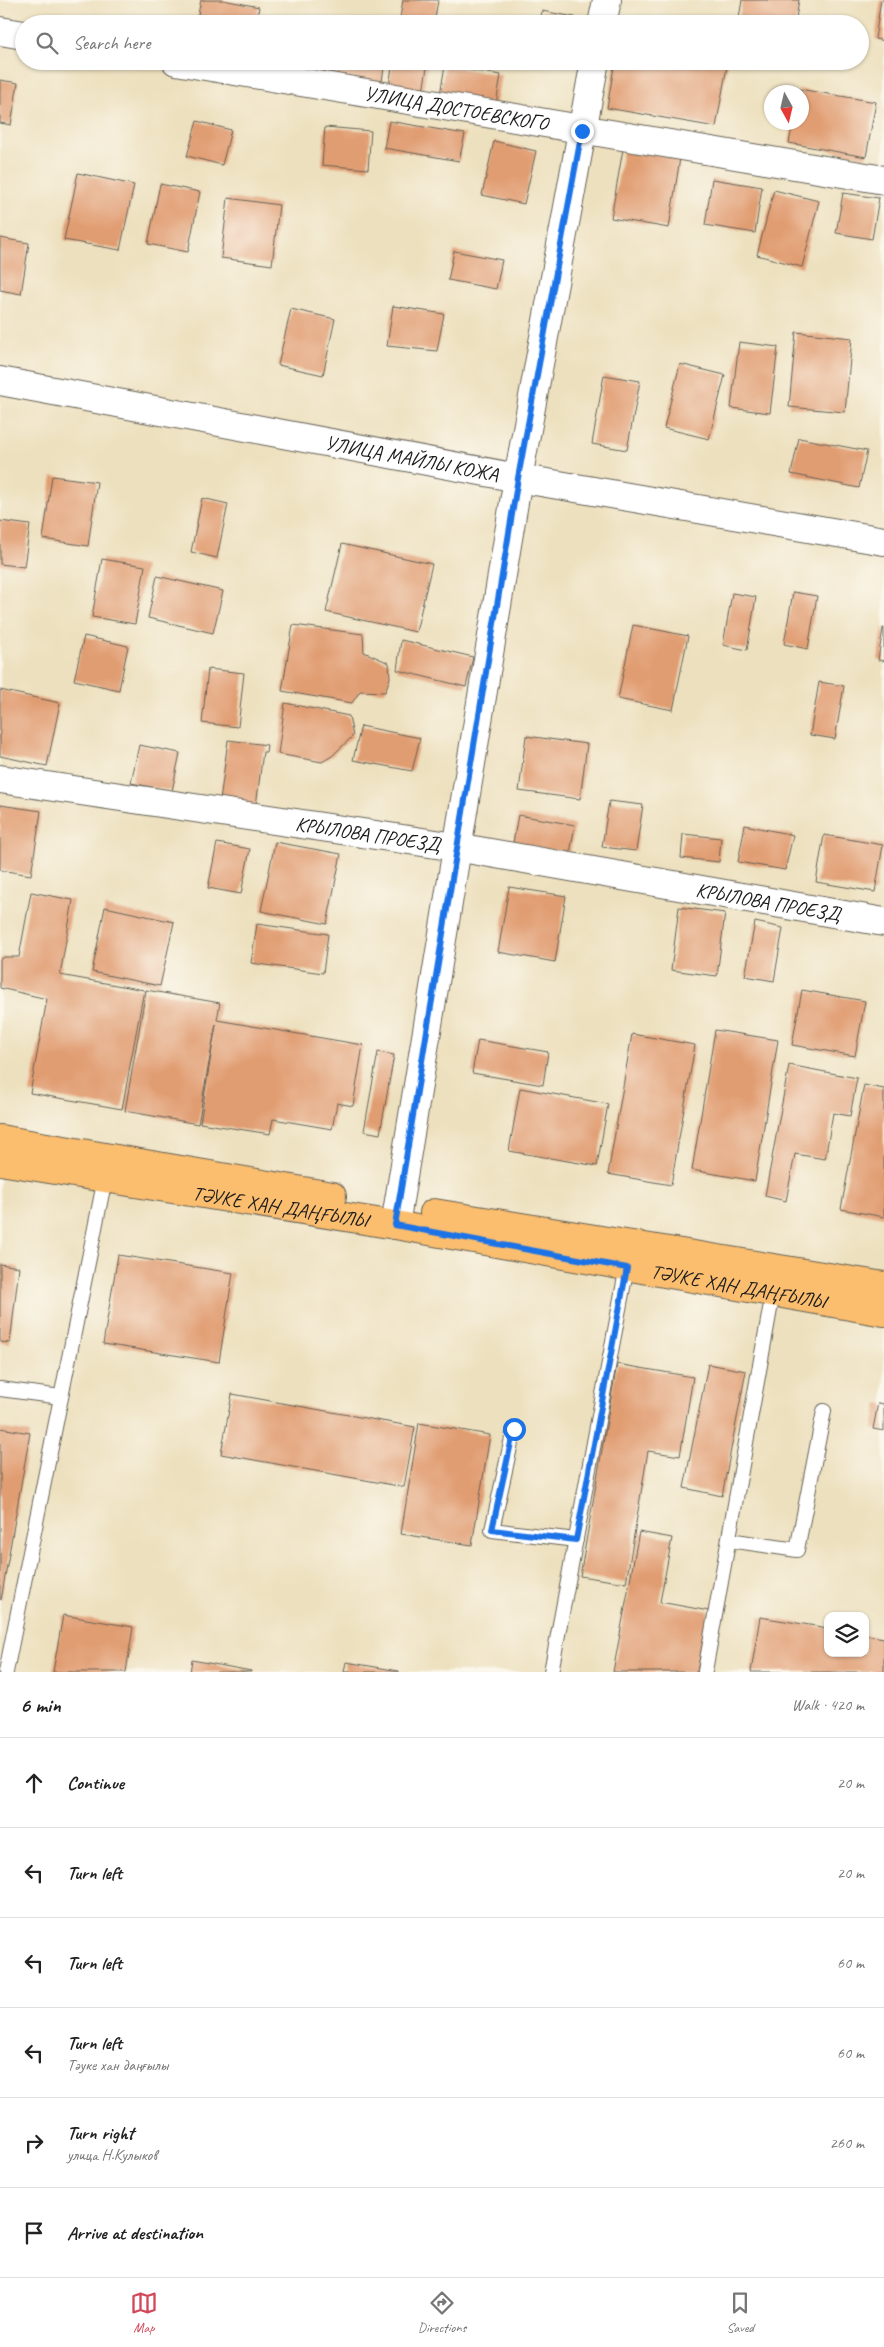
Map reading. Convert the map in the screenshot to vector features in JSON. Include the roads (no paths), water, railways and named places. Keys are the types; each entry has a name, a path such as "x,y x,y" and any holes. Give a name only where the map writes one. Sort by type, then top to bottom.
{"main road":[{"name":"ТӘУКЕ ХАН ДАҢҒЫЛЫ","path":"0,1139 107,1168"},
{"name":"ТӘУКЕ ХАН ДАҢҒЫЛЫ","path":"0,1161 107,1168 397,1216 775,1281 884,1312"},
{"name":"ТӘУКЕ ХАН ДАҢҒЫЛЫ","path":"775,1281 884,1286"}],"street":[{"path":"604,15 607,0"},
{"path":"0,31 15,34"},
{"name":"УЛИЦА ДОСТОЕВСКОГО","path":"228,70 582,131 884,180"},
{"path":"397,1216 518,478 593,70"},
{"name":"УЛИЦА МАЙЛЫ КОЖА","path":"0,381 518,478 884,541"},
{"name":"КРЫЛОВА ПРОЕЗД","path":"0,779 456,847 884,922"}],"lane":[{"path":"6,1672 107,1168"},
{"path":"551,1672 628,1256"},
{"path":"706,1671 775,1281"},
{"path":"0,1389 61,1397"},
{"path":"729,1540 797,1550 824,1411"},
{"path":"514,1429 492,1530 576,1540"}]}
